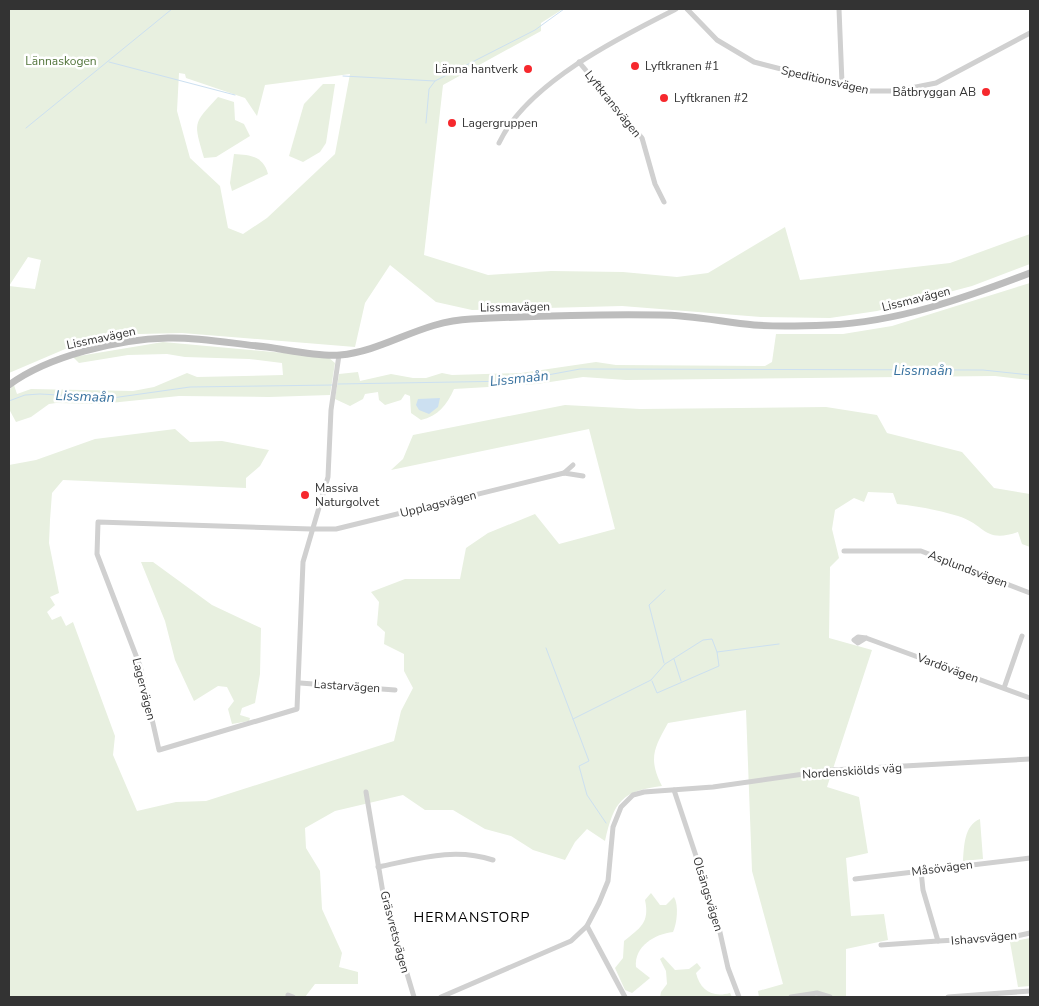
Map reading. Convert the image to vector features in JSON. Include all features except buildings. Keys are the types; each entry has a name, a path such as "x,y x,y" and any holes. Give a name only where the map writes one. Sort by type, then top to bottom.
{"street":[{"name":"Lyftkransvägen","path":"499,143 503,133 536,96 579,62 676,9"},
{"name":"Speditionsvägen","path":"687,9 717,40 748,59 774,68 867,91 896,91 936,83 1030,33"},
{"path":"839,9 842,84"},
{"name":"Lyftkransvägen","path":"579,62 642,138 655,184 664,202"},
{"name":"Lissmavägen","path":"9,385 25,373 47,362 72,354 146,339 191,339 339,355 369,348 428,325 470,319 662,315 758,325 829,325 877,320 951,302 1030,273"},
{"name":"Lagervägen","path":"311,529 98,522 97,554 140,666 159,750 297,709 300,683 303,562 311,529 328,477 330,410 339,355"},
{"path":"564,473 573,465"},
{"path":"564,473 584,476"},
{"name":"Upplagsvägen","path":"311,529 336,529 564,473"},
{"name":"Asplundsvägen","path":"844,551 921,551 1030,593"},
{"path":"1004,688 1022,636"},
{"name":"Vardövägen","path":"866,638 1030,698"},
{"name":"Lastarvägen","path":"300,683 395,690"},
{"name":"Nordenskiölds väg","path":"587,926 608,881 613,827 621,807 633,795 644,792 674,790 832,770 1030,758"},
{"name":"Olsängsvägen","path":"674,790 717,919 728,968 739,997"},
{"name":"Gräsvretsvägen","path":"366,792 383,892 414,997"},
{"path":"378,867 450,853 475,854 493,860"},
{"name":"Måsövägen","path":"854,879 1030,858"},
{"name":"Ishavsvägen","path":"921,871 922,890 938,941"},
{"path":"441,997 571,941 587,926 625,997"},
{"name":"Ishavsvägen","path":"881,945 1012,937 1030,933"},
{"path":"948,997 1030,991"},
{"path":"791,997 817,993 830,997"}],"green space":[{"name":"Lännaskogen","path":"9,9 563,9 541,23 541,31 443,85 424,255 488,275 551,271 623,272 677,277 708,273 785,227 800,280 950,263 1030,234 1030,264 972,286 877,311 830,318 761,317 622,306 472,310 436,302 390,265 365,303 355,347 182,333 98,335 9,373","holes":["179,73 185,74 186,78 245,98 257,116 265,85 350,74 335,154 267,218 243,234 228,228 220,186 190,158 177,111","28,257 41,260 35,289 9,286"]},
{"path":"323,84 335,84 326,143 320,152 303,162 289,156 304,104"},
{"path":"218,97 234,102 235,120 244,124 250,136 216,157 204,158 198,137 198,124 203,113"},
{"path":"234,154 246,155 260,160 268,174 232,191 230,183"},
{"path":"1030,283 1030,380 995,376 626,380 583,377 537,384 454,389 437,413 421,420 411,413 410,396 405,394 401,400 385,405 379,400 378,392 365,394 363,399 350,406 335,399 339,374 358,372 360,381 391,374 426,378 442,373 452,375 521,373 596,362 616,365 765,366 772,362 776,334 843,334 892,326"},
{"path":"163,342 328,357 335,363 330,395 269,397 179,396 100,404 56,403 49,404 31,417 16,422 9,409 9,390 14,385 17,394 31,389 133,391 154,387 187,373 197,377 283,375 282,363 249,359 185,357 167,354 128,355 79,363 73,357"},
{"path":"565,405 640,409 826,407 877,415 887,433 962,452 994,488 1030,494 1030,547 1022,544 1018,532 998,536 991,534 967,519 958,516 928,508 897,504 893,493 868,492 864,502 854,498 835,510 832,529 839,558 830,567 829,638 872,650 827,787 859,797 868,853 846,858 851,916 884,914 888,940 846,949 846,997 759,997 758,991 783,984 752,871 746,710 668,723 654,754 655,768 662,786 637,791 622,800 612,816 605,841 587,829 575,842 565,860 533,850 511,836 485,829 453,810 425,810 403,795 335,811 305,828 306,848 320,871 322,909 342,953 339,967 358,972 358,984 315,984 305,997 9,997 9,465 36,460 95,439 175,429 190,442 222,441 269,450 260,466 246,478 246,488 63,480 52,493 49,543 59,593 50,597 55,605 47,612 52,620 61,616 66,626 73,622 115,736 113,755 137,811 176,802 206,801 394,741 401,711 413,688 404,671 404,654 384,644 385,632 377,625 379,602 371,592 405,579 460,579 466,548 488,533 535,514 559,544 615,529 589,429 391,470 403,459 413,435"},
{"path":"141,562 153,562 212,605 261,628 260,674 255,703 242,708 240,715 250,718 249,721 232,724 228,709 234,701 227,687 218,686 194,701 175,660 165,621"},
{"path":"980,819 983,859 963,861 968,831"},
{"path":"651,893 660,905 666,905 674,897 677,909 676,924 673,932 653,938 638,953 636,967 650,978 632,993 625,990 615,968 623,958 624,941 645,920 645,900"},
{"path":"1030,938 1030,986 1018,987 1010,942"},
{"path":"663,957 675,970 689,969 697,963 701,968 696,973 700,984 704,988 712,993 730,993 732,997 660,997 667,984 666,971 660,959"}],"water":[{"path":"440,398 438,407 429,414 419,410 416,405 418,399"}],"waterway":[{"path":"26,128 172,9"},
{"path":"435,81 535,30 564,9"},
{"path":"109,62 235,95"},
{"path":"343,76 435,81 429,89 426,123"},
{"name":"Lissmaån","path":"338,384 515,381 580,369 983,370 1030,375"},
{"name":"Lissmaån","path":"9,401 25,395 40,394 112,398 190,387 334,385"},
{"path":"664,663 649,605 665,590"},
{"path":"573,719 651,680 665,664 703,640 712,639 717,652"},
{"path":"652,681 657,693 719,666 717,652 779,644"},
{"path":"546,648 589,761 579,766 587,795 606,823"},
{"path":"674,659 681,681"}],"place":[{"name":"Lyftkranen #1","path":"635,66"},
{"name":"Länna hantverk","path":"528,69"},
{"name":"Båtbryggan AB","path":"986,92"},
{"name":"Lyftkranen #2","path":"664,98"},
{"name":"Lagergruppen","path":"452,123"},
{"name":"Massiva Naturgolvet","path":"305,495"}],"district":[{"name":"HERMANSTORP","path":"472,917"}]}
